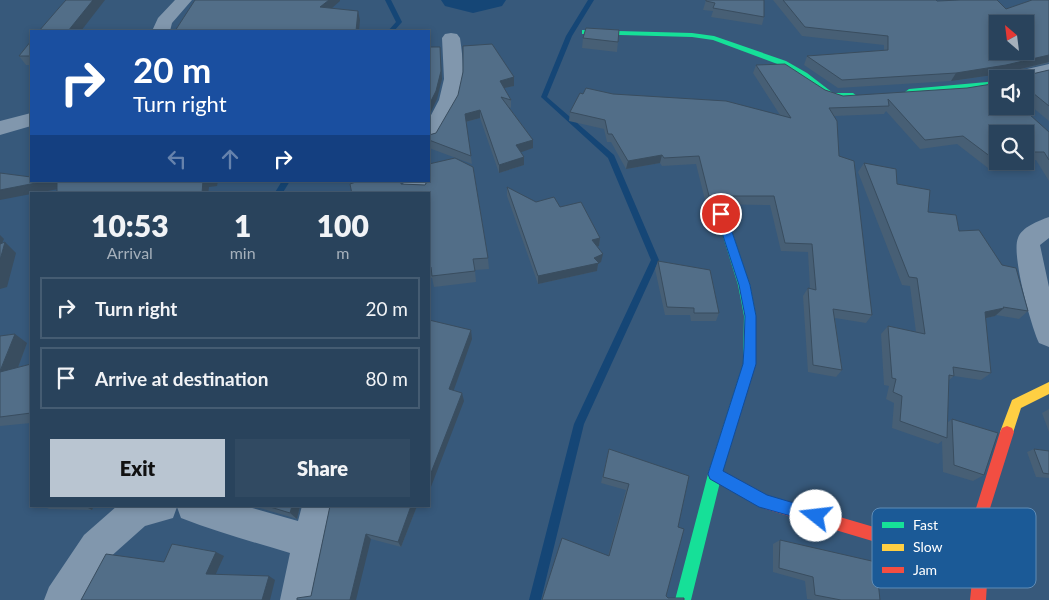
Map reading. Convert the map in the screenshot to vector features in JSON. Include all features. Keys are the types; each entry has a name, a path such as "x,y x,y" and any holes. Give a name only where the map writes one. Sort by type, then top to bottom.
{"street":[{"path":"161,30 164,22 184,0"},
{"path":"584,32 702,36 763,54 783,63 804,75 831,95 866,95"},
{"path":"430,134 441,117 454,88 451,38"},
{"path":"1034,74 1049,70"},
{"path":"893,93 989,84"},
{"path":"0,128 30,119"},
{"path":"683,600 715,474 749,364 750,354 750,316 744,285 721,214"},
{"path":"1049,226 1030,238 1028,244 1038,299 1049,334"},
{"path":"983,508 1016,404 1049,388"},
{"path":"715,474 764,502 872,534"},
{"path":"62,600 96,547 137,511 156,507"},
{"path":"196,507 216,515 309,540"},
{"path":"298,600 309,540 319,507"}],"building":[{"path":"66,0 93,0 69,30 40,30"},
{"path":"195,0 329,0 320,7 358,11 356,30 176,30"},
{"path":"706,0 764,0 764,17 713,8 715,3"},
{"path":"783,0 997,0 1006,9 1032,0 1049,0 1049,55 1034,58 1034,15 989,15 989,60 1028,60 1006,65 956,73 842,80 807,56 888,50 888,36 805,27"},
{"path":"586,28 619,30 618,42 583,38"},
{"path":"30,42 30,56 19,56"},
{"path":"492,44 514,77 500,81 511,100 501,97 533,140 516,145 524,157 499,165 480,110 465,114 471,156 430,140 430,135 436,133 458,95 463,72 463,46"},
{"path":"430,47 440,47 441,71 436,91 430,103"},
{"path":"785,64 825,90 843,96 967,88 989,84 989,115 1030,115 1049,132 1049,160 1044,152 1034,152 1034,125 989,125 989,156 963,136 925,140 888,99 889,106 829,108 837,121 839,156 854,161 872,315 833,309 842,370 813,365 808,288 816,290 812,244 785,243 774,196 709,196 699,156 664,158 662,155 628,161 612,134 608,134 605,120 570,112 580,93 583,94 586,88 613,94 726,101 791,118 756,65"},
{"path":"1049,70 1049,106 1034,94 1034,74"},
{"path":"455,158 473,167 488,258 473,259 475,271 432,276 430,267 430,192 352,192 350,184 356,182 401,182 401,184 425,185 427,182 430,182 430,164"},
{"path":"864,163 896,169 897,184 930,190 928,212 956,215 959,231 979,230 1002,265 1016,268 1028,311 1003,307 985,312 991,373 953,367 954,376 949,375 947,438 900,421 902,396 893,392 896,379 892,378 888,326 925,334 917,278 909,277"},
{"path":"0,173 30,177 30,182 41,182 0,190"},
{"path":"57,182 203,182 202,192 57,192"},
{"path":"507,187 536,202 554,197 560,207 581,202 600,238 592,240 603,254 594,258 599,263 538,276"},
{"path":"5,242 0,260 0,244"},
{"path":"658,261 710,270 719,313 694,313 694,308 667,307"},
{"path":"430,320 471,330 449,389 462,393 430,475"},
{"path":"15,334 0,371 0,336"},
{"path":"30,364 30,413 0,417 0,372"},
{"path":"952,419 998,433 984,475 954,465"},
{"path":"609,449 689,476 678,527 684,529 666,596 668,598 684,598 684,600 542,600 562,538 609,556 629,484 603,477"},
{"path":"1034,449 1049,451 1049,474 1043,473"},
{"path":"270,507 292,507 290,513"},
{"path":"330,507 411,507 398,542 366,534 350,600 297,600 297,598 311,596"},
{"path":"780,540 872,561 872,588 879,588 880,600 841,600 815,595 813,577 779,568"},
{"path":"172,544 216,552 206,574 269,576 262,600 81,600 106,554 164,562"}],"waterway":[{"path":"388,0 399,22 392,30"},
{"path":"456,0 473,4 491,0"},
{"path":"535,600 579,424 655,260 611,157 544,97 569,36 591,0"},
{"path":"279,192 285,182"}],"traffic: fast":[{"path":"585,32 692,35 714,38 783,63 804,75 831,95 853,96"},
{"path":"909,92 989,84"},
{"path":"683,600 715,474 749,364 750,316 744,285 721,214"}],"traffic: slow":[{"path":"1007,432 1016,404 1049,388"}],"traffic: jam":[{"path":"983,508 1007,432"},
{"path":"715,474 765,502 872,534"},
{"path":"978,600 979,588"}],"route":[{"path":"721,214 744,285 750,316 750,348 749,364 715,474 764,502 816,516"}]}
